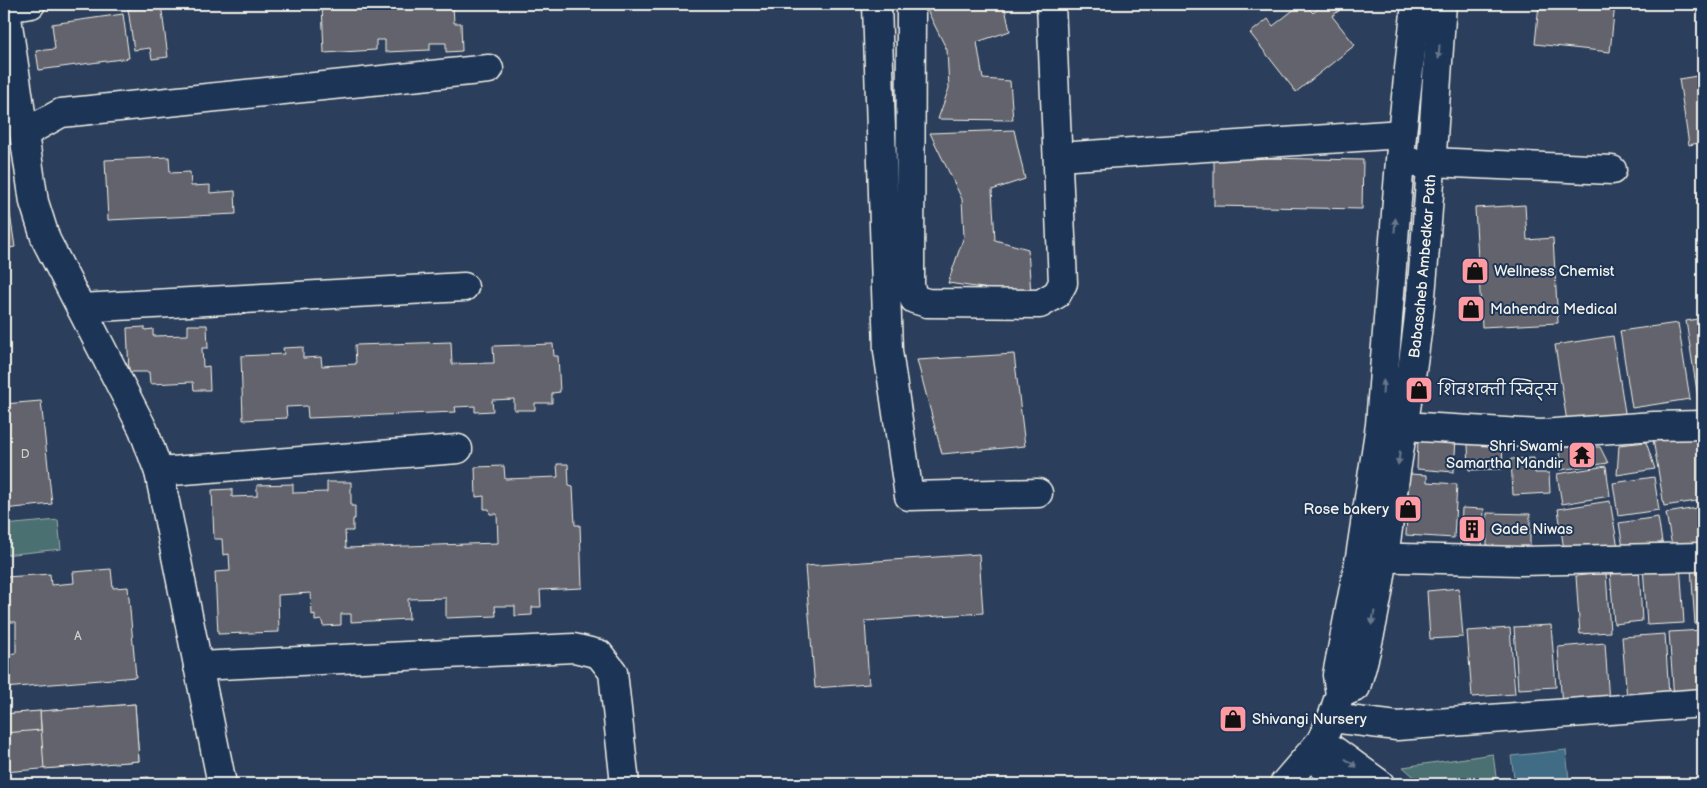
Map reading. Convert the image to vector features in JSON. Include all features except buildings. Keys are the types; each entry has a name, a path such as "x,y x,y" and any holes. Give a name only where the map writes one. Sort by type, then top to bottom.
{"street":[{"path":"877,4 888,351 909,496 1038,493"},
{"path":"911,4 910,286 914,298 927,303 1040,304 1058,294 1063,283 1051,4"},
{"name":"Babasaheb Ambedkar Path","path":"1392,425 1400,164 1416,4"},
{"name":"Babasaheb Ambedkar Path","path":"1284,784 1356,687 1373,615 1372,557 1392,425 1421,296 1442,4"},
{"path":"14,5 25,133 34,202 46,240 143,429 159,472 222,784"},
{"path":"25,133 61,113 489,69"},
{"path":"1058,157 1402,134"},
{"path":"1400,164 1431,162 1612,170"},
{"path":"81,308 464,288"},
{"path":"1392,425 1541,434 1654,426 1703,425"},
{"path":"159,472 458,449"},
{"path":"1372,557 1520,561 1703,557"},
{"path":"198,666 574,648 599,654 613,672 625,784"},
{"path":"1326,727 1397,726 1703,704"},
{"path":"1326,727 1347,784"},
{"path":"1326,727 1380,784"}],"green space":[{"path":"58,520 61,549 4,555 4,525"},
{"path":"1493,754 1497,784 1422,784 1403,767"}],"water":[{"path":"1566,750 1569,780 1515,784 1511,756"}],"place":[{"name":"Wellness Chemist","path":"1475,271"},
{"name":"Mahendra Medical","path":"1471,309"},
{"name":"शिवशक्ती स्विट्स","path":"1419,390"},
{"name":"Shri Swami Samartha Mandir","path":"1582,455"},
{"name":"Rose bakery","path":"1408,509"},
{"name":"Gade Niwas","path":"1472,529"},
{"name":"Shivangi Nursery","path":"1233,719"}]}
